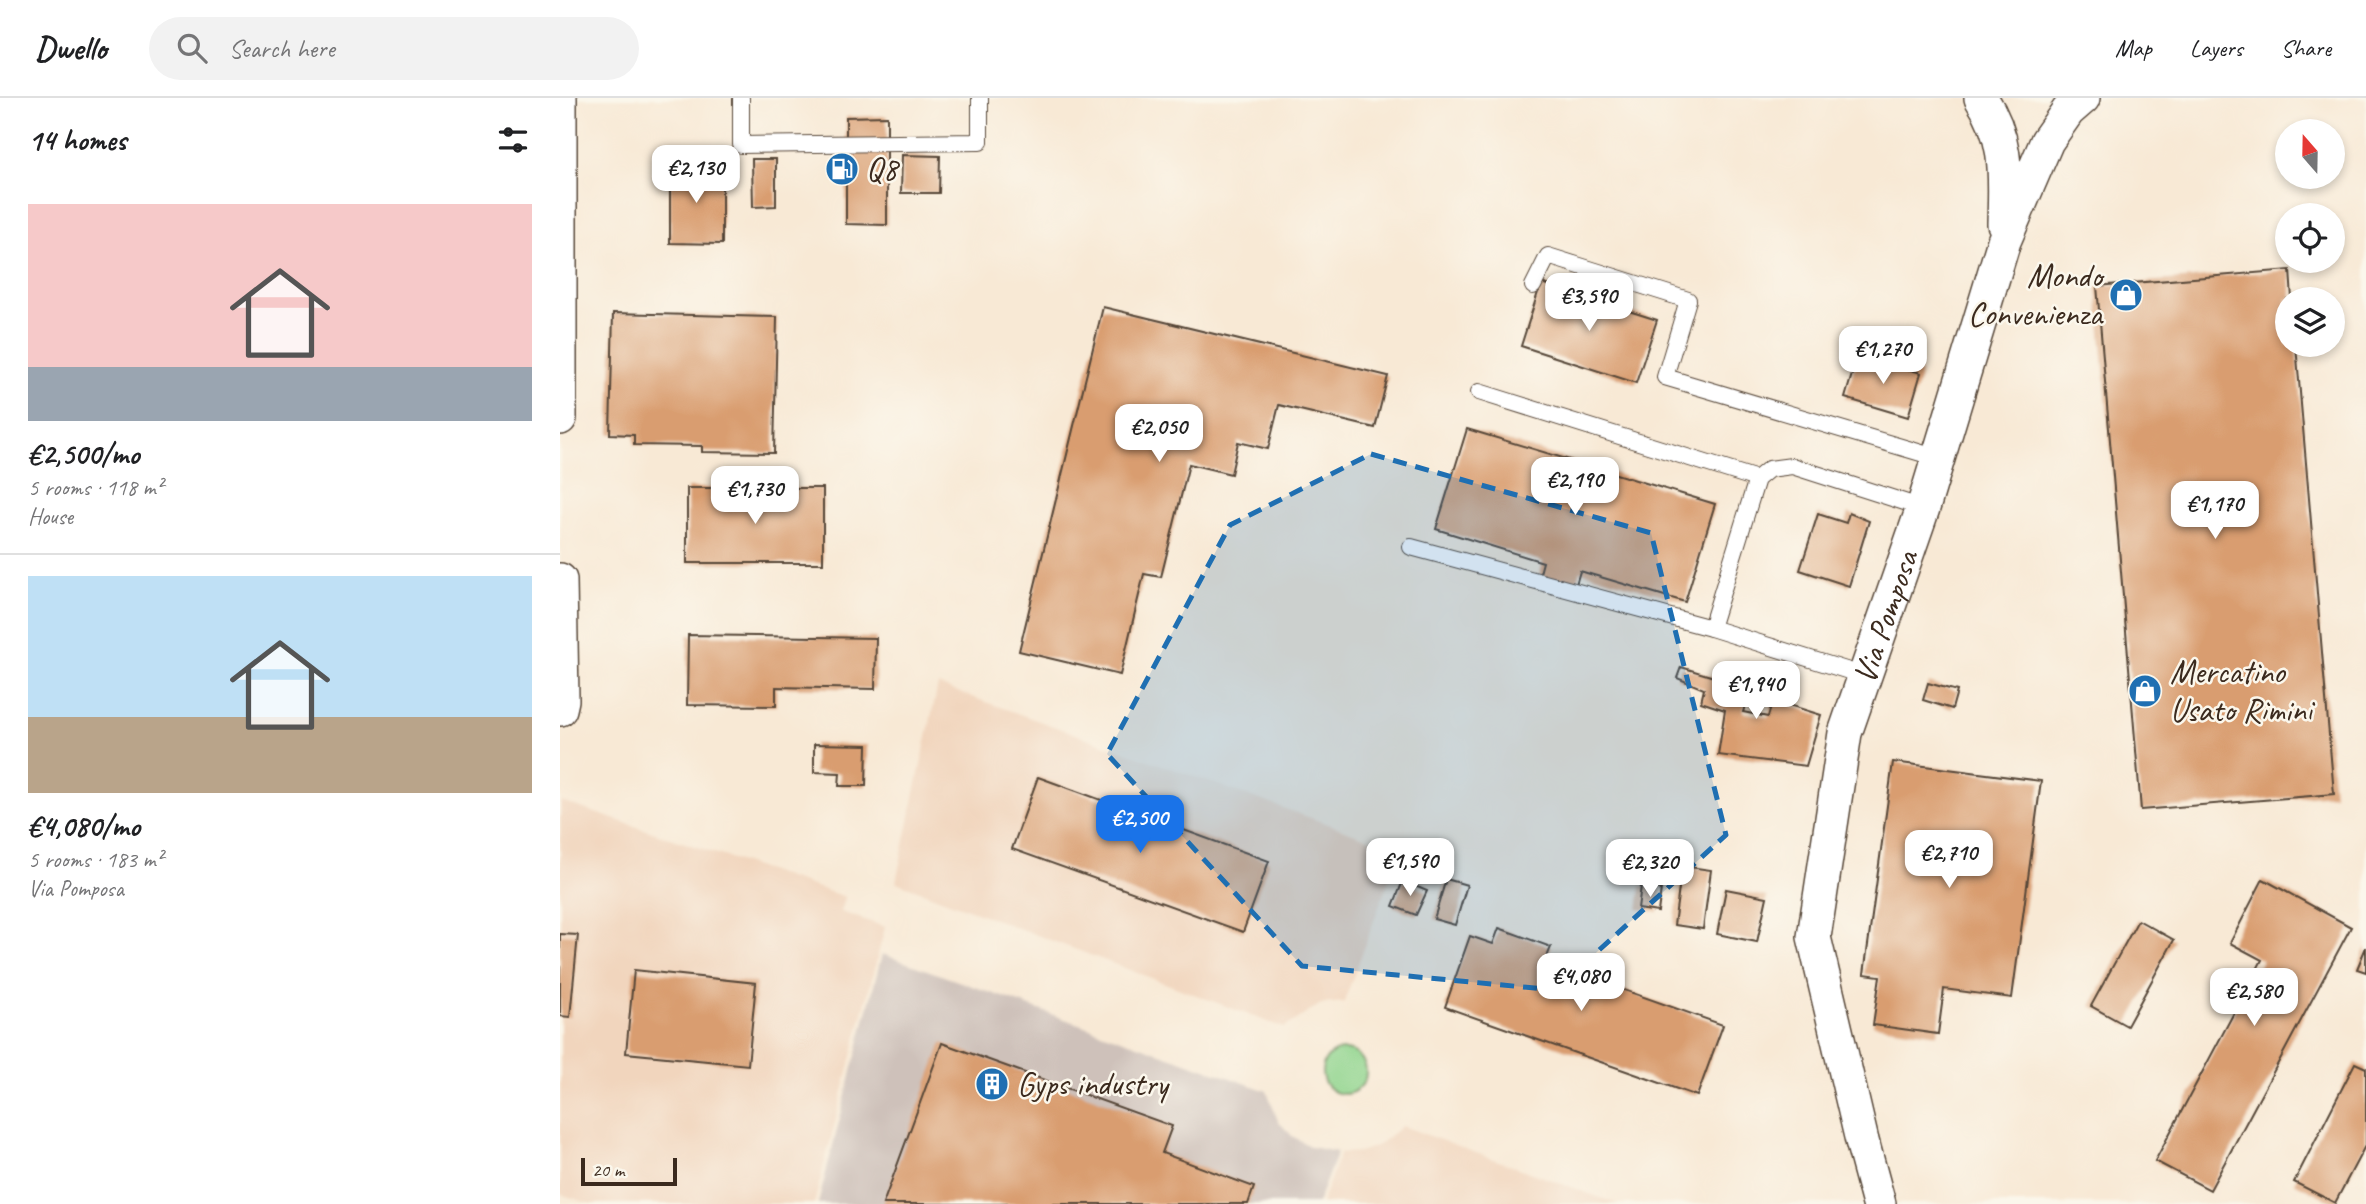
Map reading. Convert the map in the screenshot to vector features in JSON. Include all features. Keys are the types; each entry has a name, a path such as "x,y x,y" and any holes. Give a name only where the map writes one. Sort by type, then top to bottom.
{"street":[{"path":"560,418 561,98"},
{"name":"Via Pomposa","path":"1981,98 1998,131 2006,166 2004,240"},
{"name":"Via Pomposa","path":"1998,131 2000,98"},
{"name":"Via Pomposa","path":"2047,141 2055,98"},
{"name":"Via Pomposa","path":"1880,1204 1862,1141 1814,937 1845,733 1923,508 2004,240 2047,141 2068,111 2083,98"},
{"path":"560,580 560,709"}],"lane":[{"path":"741,98 741,145 980,142 980,98"},
{"path":"1533,286 1548,256 1688,300 1665,377 1938,457"},
{"path":"1479,392 1758,479"},
{"path":"1710,628 1758,479 1769,469 1792,466 1923,508"},
{"path":"1411,547 1710,628 1865,676"}],"highlighted area":[{"path":"1371,454 1651,533 1726,835 1555,990 1302,966 1107,754 1230,525"}],"shaded area":[{"path":"938,685 1400,850 1344,1002 1321,1004 1284,1028 896,882"},
{"path":"560,801 845,897 841,912 885,927 814,1204 591,1204 560,1194"},
{"path":"882,954 1267,1091 1278,1121 1292,1136 1311,1147 1337,1152 1317,1204 818,1204"},
{"path":"1402,1126 1617,1204 1321,1204 1340,1153 1360,1152 1378,1145"}],"green space":[{"path":"1344,1050 1353,1051 1360,1056 1365,1063 1365,1081 1360,1088 1353,1093 1344,1094 1335,1093 1328,1088 1323,1081 1322,1072 1323,1063 1328,1056 1335,1051"}],"building":[{"path":"887,116 887,225 846,224 846,117"},
{"path":"902,155 940,156 939,193 901,193"},
{"path":"752,159 776,159 776,206 753,207"},
{"path":"670,165 722,166 722,244 670,243"},
{"path":"2275,271 2290,273 2291,287 2275,287 2275,357 2297,357 2334,794 2141,810 2097,286"},
{"path":"1541,283 1657,320 1636,383 1521,346"},
{"path":"1103,307 1388,376 1375,428 1279,405 1268,449 1238,442 1231,474 1189,464 1161,577 1144,574 1120,675 1019,651"},
{"path":"613,313 777,317 774,453 702,452 702,446 634,445 634,435 610,434"},
{"path":"1858,354 1921,373 1908,417 1845,398"},
{"path":"1467,429 1715,504 1685,602 1580,571 1575,588 1539,577 1543,562 1436,529"},
{"path":"687,488 823,488 823,563 687,563"},
{"path":"1849,513 1869,521 1849,586 1800,570 1818,514 1846,523"},
{"path":"688,635 876,638 875,689 776,687 776,706 687,705"},
{"path":"1733,665 1756,672 1743,712 1768,717 1773,700 1821,715 1806,766 1718,755 1725,710 1701,702 1704,689 1677,678 1681,667 1727,681"},
{"path":"1928,683 1957,691 1952,709 1923,700"},
{"path":"814,744 867,745 866,786 839,786 840,773 814,772"},
{"path":"1893,762 2041,781 2012,998 1944,989 1938,1034 1873,1025 1880,976 1864,974"},
{"path":"1038,777 1269,861 1243,932 1012,849"},
{"path":"1682,866 1711,870 1703,929 1674,925"},
{"path":"1446,879 1467,885 1455,925 1434,919"},
{"path":"2263,879 2351,927 2210,1190 2155,1161 2262,960 2230,943"},
{"path":"1403,881 1427,891 1416,915 1393,906"},
{"path":"1641,886 1661,889 1658,912 1638,909"},
{"path":"1726,889 1767,897 1757,942 1717,934"},
{"path":"2138,920 2174,940 2127,1026 2091,1006"},
{"path":"1499,928 1551,947 1545,962 1723,1025 1697,1096 1445,1007 1470,936 1493,944"},
{"path":"560,934 578,935 570,1017 560,1016"},
{"path":"2366,947 2366,972 2357,969"},
{"path":"634,970 756,983 748,1065 626,1053"},
{"name":"Gyps industry","path":"942,1043 1172,1126 1162,1153 1254,1187 1248,1204 883,1204"},
{"path":"2355,1063 2366,1068 2366,1144 2335,1203 2294,1182"}],"place":[{"name":"Q8","path":"842,169"},
{"name":"Mondo Convenienza","path":"2126,295"},
{"name":"Mercatino Usato Rimini","path":"2145,691"},
{"name":"Gyps industry","path":"992,1084"}]}
